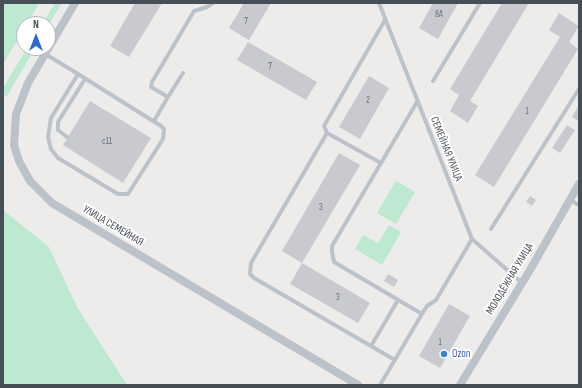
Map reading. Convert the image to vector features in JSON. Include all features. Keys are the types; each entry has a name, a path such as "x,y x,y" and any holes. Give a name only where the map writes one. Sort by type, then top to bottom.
{"street":[{"name":"УЛИЦА СЕМЕЙНАЯ","path":"56,35 75,3"},
{"name":"УЛИЦА СЕМЕЙНАЯ","path":"44,56 21,98 14,129 14,145 19,161 30,181 52,203 358,385"},
{"name":"МОЛОДЁЖНАЯ УЛИЦА","path":"460,385 522,283 579,184"}],"lane":[{"path":"168,97 152,87 152,82 194,11 208,7 213,3"},
{"name":"СЕМЕЙНАЯ УЛИЦА","path":"379,3 472,239 522,283"},
{"path":"433,81 480,3"},
{"path":"382,163 327,133 324,129 325,124 385,20"},
{"path":"48,56 78,74 85,79 154,121 164,129 163,139 128,194 118,194 58,158 51,149 48,137 51,118 78,74"},
{"path":"154,121 184,73"},
{"path":"67,137 58,130 58,122 85,79"},
{"path":"491,229 579,89"},
{"path":"417,102 332,246 332,252 334,262 422,314"},
{"path":"327,133 251,264 250,274 254,278 395,360"},
{"path":"570,200 579,205"},
{"path":"380,385 427,306 436,300 472,239"},
{"path":"371,346 398,300"}],"green space":[{"path":"3,3 39,3 32,16 16,16 16,42 3,64"},
{"path":"55,3 62,3 54,16 47,16"},
{"path":"22,56 30,56 7,96 3,95 3,88"},
{"path":"396,181 415,192 396,224 377,213"},
{"path":"3,210 49,247 77,307 127,385 3,385"},
{"path":"389,225 401,232 382,265 355,249 363,235 378,243"}],"building":[{"path":"135,3 162,3 129,57 110,46"},
{"path":"244,3 271,3 249,40 229,28"},
{"path":"433,3 458,3 438,39 419,28"},
{"path":"502,3 529,3 470,101 478,106 468,123 450,111 459,95 450,89"},
{"path":"559,13 579,26 569,42 578,49 494,187 475,175 560,37 549,30"},
{"path":"248,42 317,82 306,100 237,60"},
{"path":"369,76 389,88 360,139 339,127"},
{"path":"90,101 151,138 123,183 63,145"},
{"path":"579,105 579,121 572,117"},
{"path":"567,125 575,130 560,153 552,148"},
{"path":"339,153 360,165 302,263 282,251"},
{"path":"530,196 536,200 532,206 526,202"},
{"path":"302,263 370,303 358,323 290,284"},
{"path":"388,274 398,280 394,287 384,281"},
{"path":"449,304 470,316 440,368 419,356"}],"place":[{"name":"Ozon","path":"444,354"}]}
